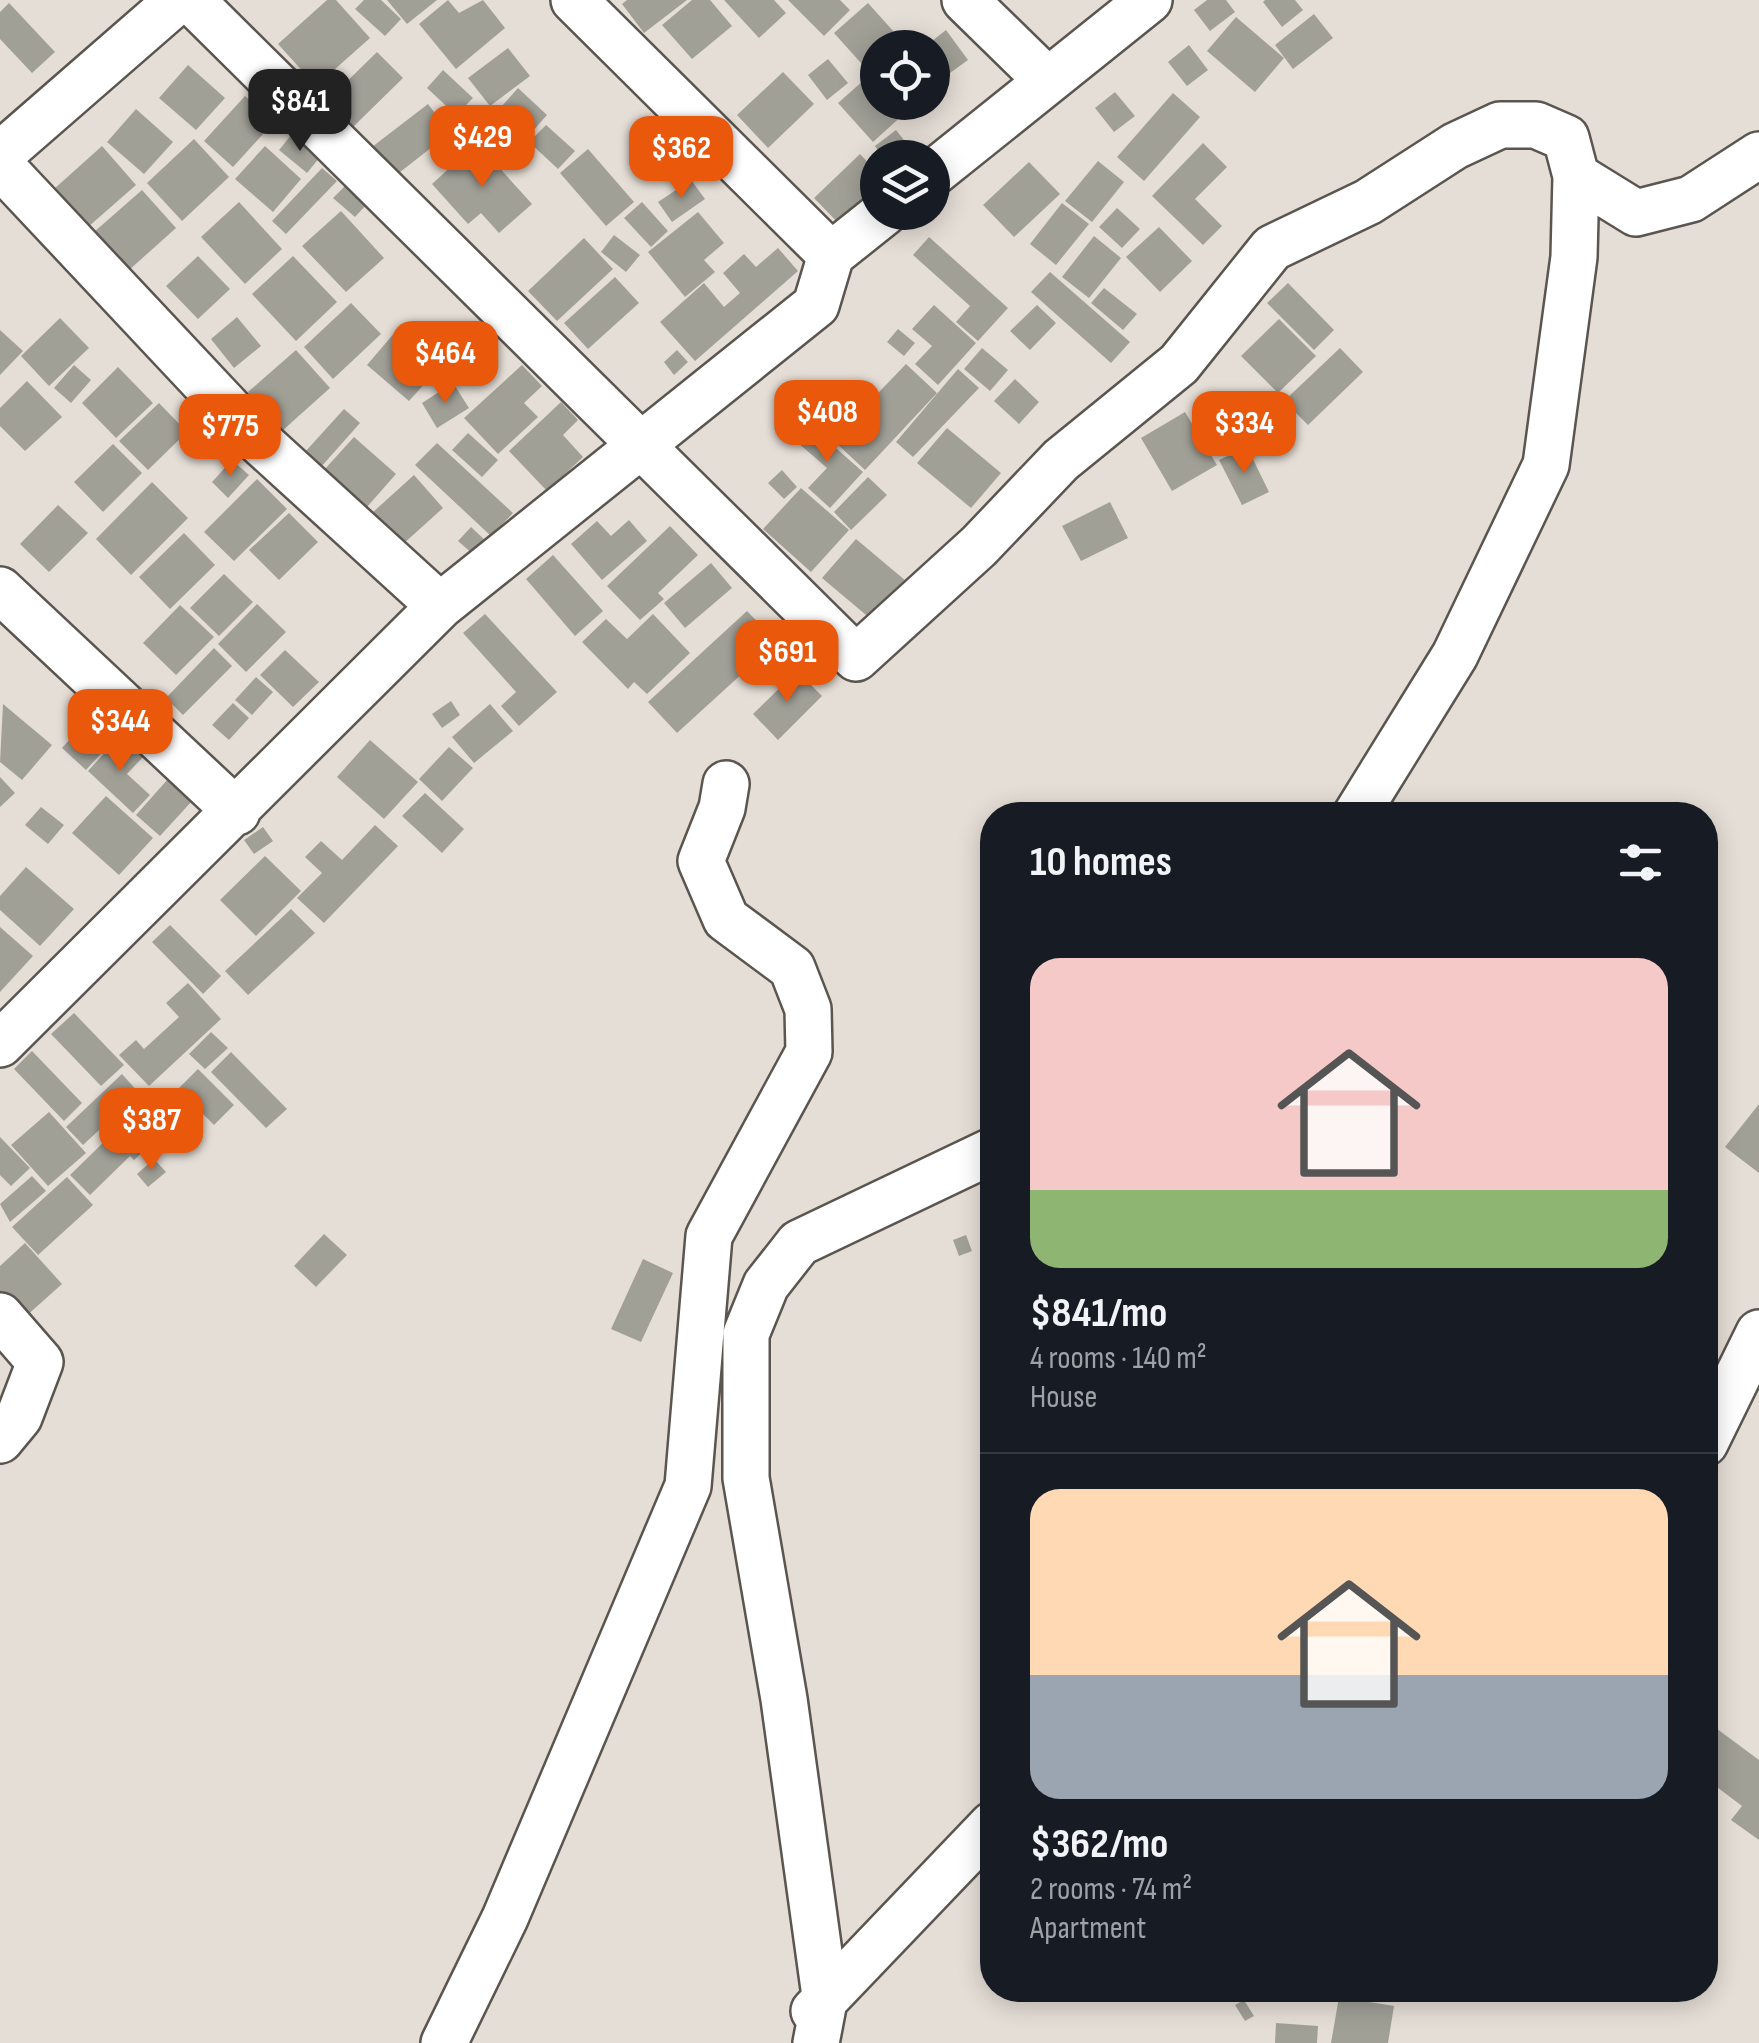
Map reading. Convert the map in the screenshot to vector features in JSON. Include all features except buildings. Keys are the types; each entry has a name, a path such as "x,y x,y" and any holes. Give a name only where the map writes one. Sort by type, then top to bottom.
{"street":[{"path":"0,154 178,0"},
{"path":"192,0 856,658 979,546 1061,460 1178,364 1272,248 1368,202 1455,146 1500,124 1536,124 1566,138 1576,176 1574,257 1546,465 1455,655 1364,802"},
{"path":"574,0 831,255"},
{"path":"966,0 1048,81"},
{"path":"950,160 1148,0"},
{"path":"1576,176 1636,213 1691,199 1759,155"},
{"path":"0,165 260,442 440,606"},
{"path":"0,1044 440,606 816,305 831,255 862,230"},
{"path":"8,613 237,812"},
{"path":"444,2043 506,1918 688,1486 708,1236 809,1052 808,1008 792,968 726,919 701,861 722,808 726,784"},
{"path":"816,2043 825,1996 784,1698 746,1478 746,1334 766,1286 798,1243 980,1157"},
{"path":"0,1316 40,1362 19,1418 0,1440"},
{"path":"1718,1417 1759,1334"},
{"path":"793,2043 825,1996 980,1837"}]}
